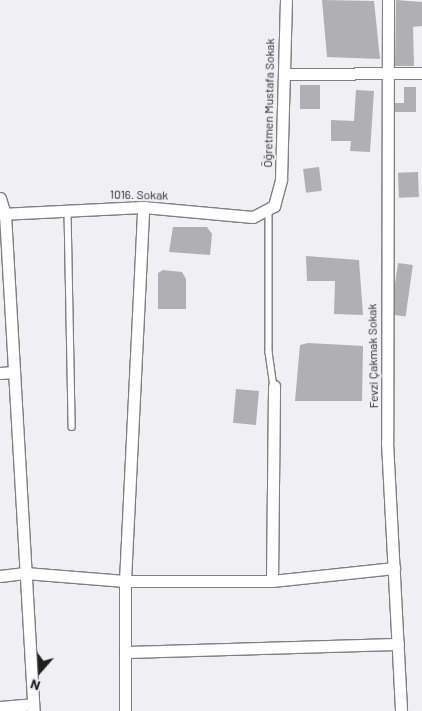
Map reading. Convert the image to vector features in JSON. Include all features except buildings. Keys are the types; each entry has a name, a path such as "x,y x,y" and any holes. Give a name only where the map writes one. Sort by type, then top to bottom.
{"street":[{"name":"Öğretmen Mustafa Sokak","path":"272,207 281,179 286,0"},
{"name":"Fevzi Çakmak Sokak","path":"388,0 388,442 401,711"},
{"path":"284,74 422,73"},
{"path":"0,198 14,372 33,707 0,707"},
{"path":"125,711 125,581 143,207"},
{"name":"1016. Sokak","path":"2,214 143,207 253,217 272,207"},
{"path":"0,373 14,372"},
{"path":"272,581 274,386"},
{"path":"0,576 25,573 125,581 272,581 394,568"},
{"path":"125,652 398,644"}],"lane":[{"path":"272,207 269,352 274,386"},
{"path":"68,211 72,427"}]}
